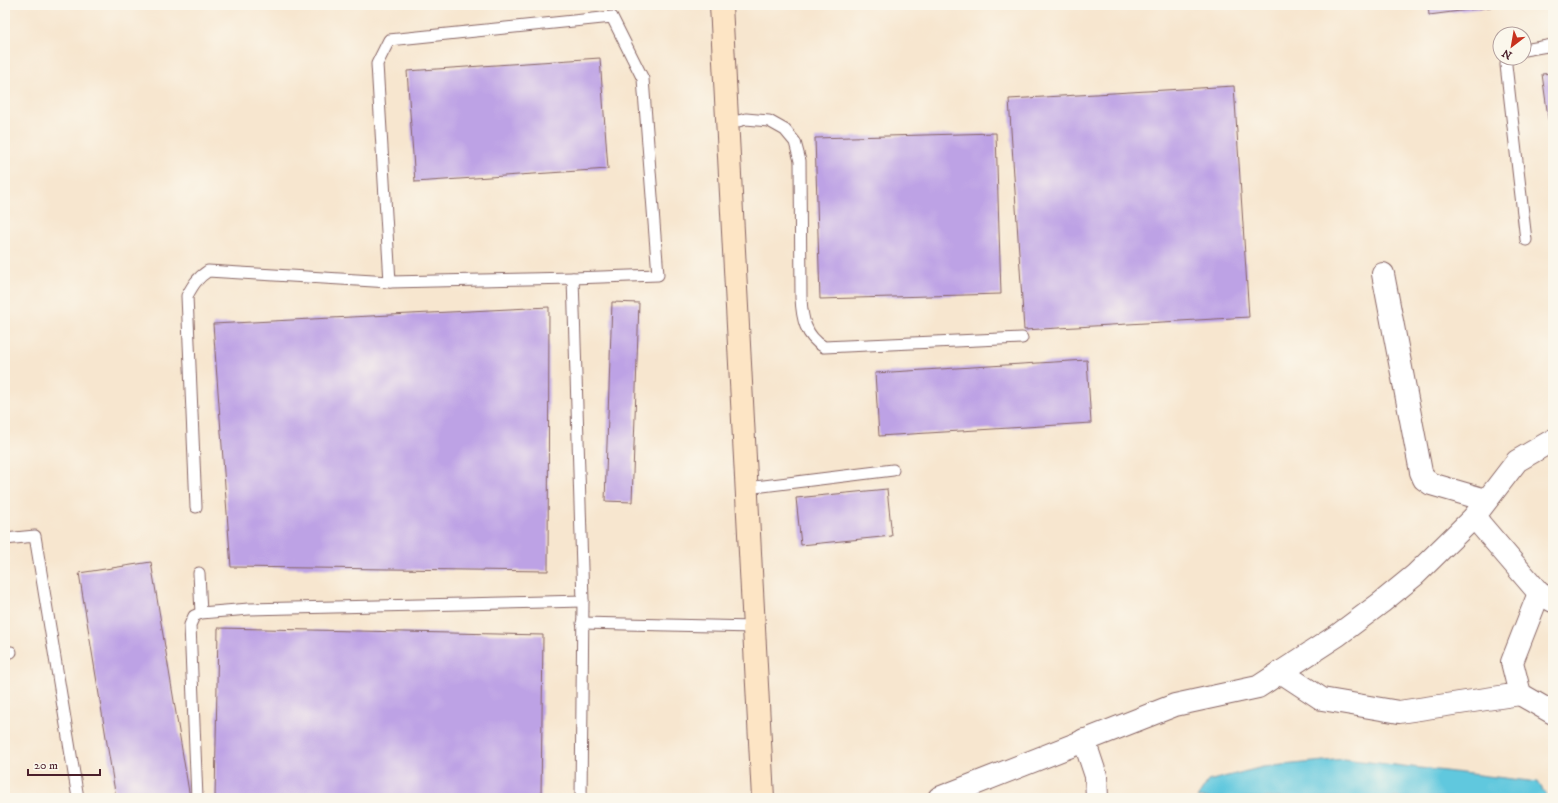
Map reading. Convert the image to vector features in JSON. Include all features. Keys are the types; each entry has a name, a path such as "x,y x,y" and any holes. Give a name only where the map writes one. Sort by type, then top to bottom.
{"street":[{"path":"721,5 763,798"},
{"path":"1383,274 1421,472 1424,479 1480,509 1546,597 1512,662 1520,694"},
{"path":"939,798 1175,705 1258,687 1338,635 1415,576 1480,509 1517,461 1553,440"},
{"path":"1281,672 1322,698 1399,712 1520,694 1553,713"},
{"path":"1084,740 1096,776 1097,798"}],"lane":[{"path":"196,507 187,296 193,284 199,277 208,271 390,282 658,275 643,79 612,17 389,40 377,64 390,282"},
{"path":"1532,49 1553,45"},
{"path":"1506,66 1526,240"},
{"path":"727,124 746,118 769,121 785,130 794,142 800,161 802,319 814,342 824,347 1022,338"},
{"path":"573,278 583,601 581,798"},
{"path":"747,488 894,470"},
{"path":"5,539 35,536 78,798"},
{"path":"199,573 201,613"},
{"path":"197,798 190,625 194,616 201,613 249,609 583,601"},
{"path":"582,623 754,626"}],"water":[{"path":"1344,759 1538,782 1548,798 1197,798 1208,781 1263,767"}],"building":[{"path":"1428,5 1490,5 1491,7 1429,15"},
{"path":"600,58 608,169 415,182 407,71"},
{"path":"1553,73 1553,146 1552,146 1542,74"},
{"path":"1234,86 1249,317 1024,330 1009,99"},
{"path":"996,133 1001,294 820,299 815,138"},
{"path":"612,302 639,303 632,502 605,501"},
{"path":"549,307 548,571 231,567 213,324"},
{"path":"1087,360 1091,423 879,436 875,373"},
{"path":"887,489 892,536 801,545 796,498"},
{"path":"151,562 190,798 116,798 79,573"},
{"path":"218,628 543,635 541,798 215,798"}]}
